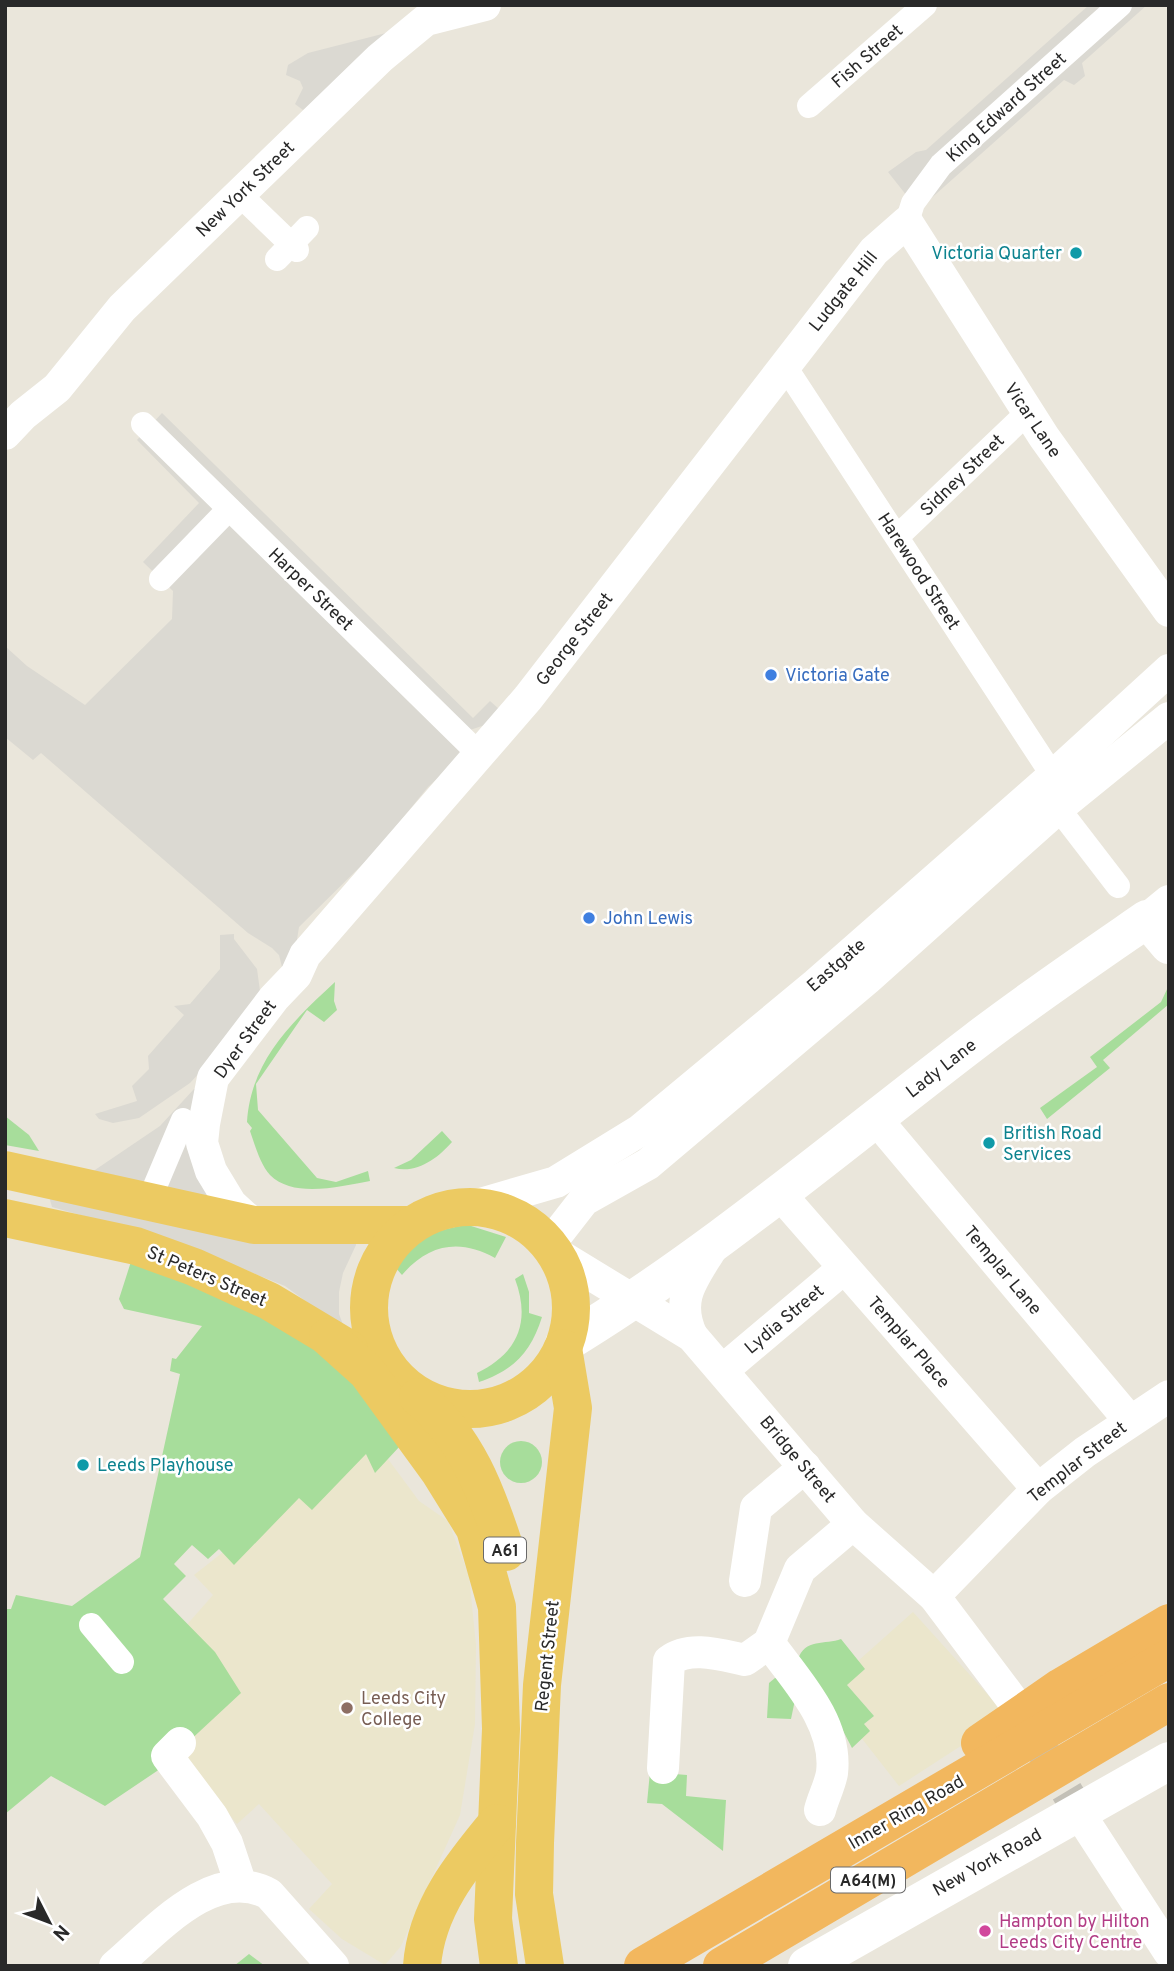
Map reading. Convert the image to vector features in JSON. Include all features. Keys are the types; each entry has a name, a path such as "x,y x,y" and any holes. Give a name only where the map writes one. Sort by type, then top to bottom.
{"highway":[{"name":"A61","path":"5,1170 254,1225 412,1225"},
{"name":"Eastgate","path":"470,1207 500,1212 527,1224 552,1248 566,1278 571,1307 564,1346 541,1380 520,1396 497,1406 471,1410 442,1406 404,1385 378,1352 369,1326 369,1298 375,1271 390,1245 412,1225 436,1213 470,1207"},
{"name":"St Peters Street","path":"5,1218 136,1246 269,1301 404,1385"},
{"name":"Regent Street","path":"328,1337 374,1380 427,1452 475,1529 497,1607 501,1729 493,1919 499,1966"},
{"name":"Regent Street","path":"545,1966 534,1895 535,1843 542,1685 573,1408 564,1346"},
{"name":"Regent Street","path":"404,1385 440,1415 479,1475 512,1570 516,1666 501,1729"},
{"name":"A64(M)","path":"1068,1701 1169,1623"},
{"name":"Inner Ring Road","path":"722,1966 996,1766 1068,1701 1169,1658"},
{"name":"Inner Ring Road","path":"643,1966 906,1811 996,1766 1092,1748 1169,1702"},
{"path":"420,1963 440,1902 458,1869 497,1823"}],"street":[{"path":"428,13 485,5"},
{"name":"Fish Street","path":"808,106 925,5"},
{"name":"King Edward Street","path":"906,222 913,203 941,165 1120,5"},
{"name":"New York Street","path":"14,424 57,388 114,315 428,13"},
{"path":"239,194 293,246"},
{"name":"Ludgate Hill","path":"784,365 874,251 906,222"},
{"name":"Vicar Lane","path":"906,222 1027,413 1169,611"},
{"name":"Harewood Street","path":"784,365 1053,776"},
{"name":"George Street","path":"352,904 480,755 623,578 784,365"},
{"name":"Sidney Street","path":"897,537 1027,413"},
{"name":"Harper Street","path":"143,424 480,755"},
{"path":"161,579 229,509"},
{"name":"Eastgate","path":"470,1207 556,1182 639,1131 816,984 1053,776 1169,670"},
{"name":"Eastgate","path":"552,1248 584,1200 654,1160 867,979 1058,808 1169,718"},
{"path":"1058,808 1118,886"},
{"name":"Dyer Street","path":"254,1225 231,1203 211,1171 202,1143 213,1078 274,998 296,975 305,955 352,904"},
{"name":"Lady Lane","path":"564,1346 780,1194 975,1041 1161,922"},
{"name":"Templar Lane","path":"876,1119 1130,1421"},
{"path":"153,1191 183,1120"},
{"name":"Templar Place","path":"780,1194 1038,1489"},
{"name":"Lady Lane","path":"692,1336 684,1319 684,1302 717,1239"},
{"name":"Bridge Street","path":"552,1248 692,1336 853,1524 934,1596 1013,1701"},
{"name":"Lydia Street","path":"723,1370 844,1268"},
{"name":"Templar Street","path":"934,1596 1038,1489 1130,1421 1169,1396"},
{"path":"745,1581 756,1508 805,1467"},
{"path":"663,1768 669,1661 679,1654 708,1653 745,1660 769,1643 800,1569 853,1524"},
{"path":"91,1625 122,1662"},
{"path":"769,1643 818,1709 829,1744 832,1773 820,1810"},
{"path":"180,1743 167,1756 212,1816 227,1843 241,1885"},
{"name":"New York Road","path":"807,1966 1069,1827 1111,1793 1169,1761"},
{"path":"1069,1827 1165,1939"},
{"path":"115,1966 190,1903 217,1890 241,1885 255,1887 269,1894 333,1966"}],"shaded area":[{"path":"1089,5 1147,5 1082,63 1085,76 1074,85 1064,80 918,210 888,172 916,152 926,150"},
{"path":"390,32 320,98 303,110 295,104 303,88 300,81 286,75 288,65 308,53"},
{"path":"162,413 473,718 490,701 499,709 485,725 470,730 460,753 446,771 428,787 376,851 299,927 296,946 283,971 279,955 272,948 248,933 41,753 33,760 5,737 5,646 27,666 85,705 172,619 173,591 143,562 199,503 137,440"},
{"path":"234,934 234,939 257,969 260,991 225,1045 190,1083 139,1118 113,1123 99,1119 95,1114 137,1101 132,1086 149,1069 148,1056 184,1015 174,1006 190,1004 220,969 220,935"},
{"path":"194,1089 198,1089 223,1209 92,1172 160,1126"},
{"path":"53,1195 356,1236 356,1245 343,1273 339,1292 339,1314 345,1330 285,1286 179,1243 52,1207 50,1200"},
{"name":"Leeds City College","path":"371,1436 419,1501 448,1521 469,1576 476,1645 475,1724 460,1815 401,1946 385,1965 342,1939 309,1909 332,1884 259,1804 237,1824 185,1761 184,1628 213,1595 194,1575"},
{"path":"913,1612 1007,1716 899,1786 856,1731 874,1716 840,1677"}],"green space":[{"path":"335,982 334,1001 337,1010 324,1022 307,1010 256,1084 258,1110 317,1178 336,1182 368,1171 370,1181 332,1188 292,1187 266,1171 250,1131 252,1128 247,1122 250,1100 256,1080 276,1044 304,1012"},
{"path":"1169,985 1169,1004 1103,1060 1110,1068 1047,1119 1040,1108 1097,1067 1090,1057 1161,1002"},
{"path":"5,1116 29,1135 39,1151 5,1145"},
{"path":"442,1131 452,1142 434,1159 411,1169 394,1168 411,1160"},
{"path":"468,1225 506,1237 495,1258 469,1248 445,1247 423,1256 402,1275 395,1267 409,1249 426,1237 446,1229"},
{"path":"136,1246 269,1301 412,1433 375,1473 366,1454 312,1510 299,1498 234,1565 219,1549 208,1559 192,1545 174,1564 186,1576 163,1599 215,1652 241,1693 157,1771 105,1806 51,1776 5,1814 5,1609 11,1609 16,1595 72,1606 140,1557 180,1374 170,1371 172,1358 176,1359 202,1326 124,1309 119,1299"},
{"path":"523,1274 529,1292 529,1313 542,1317 538,1329 520,1358 502,1372 479,1382 477,1373 502,1356 517,1335 522,1309 515,1279"},
{"path":"521,1441 536,1447 542,1462 536,1477 521,1483 506,1477 500,1462 506,1447"},
{"path":"841,1639 865,1669 847,1685 874,1716 864,1724 870,1731 852,1748 825,1696 798,1660 810,1645"},
{"path":"775,1678 782,1679 796,1695 791,1719 767,1718 769,1683"},
{"path":"650,1772 687,1775 686,1796 726,1800 723,1851 662,1804 647,1803"},
{"path":"249,1954 265,1966 234,1966"}],"tunnel":[{"path":"1042,1750 1088,1827"}],"place":[{"name":"Victoria Quarter","path":"1076,253"},
{"name":"Victoria Gate","path":"771,675"},
{"name":"John Lewis","path":"589,918"},
{"name":"British Road Services","path":"989,1143"},
{"name":"Leeds Playhouse","path":"83,1465"},
{"name":"Leeds City College","path":"347,1708"},
{"name":"Hampton by Hilton Leeds City Centre","path":"985,1931"}]}
